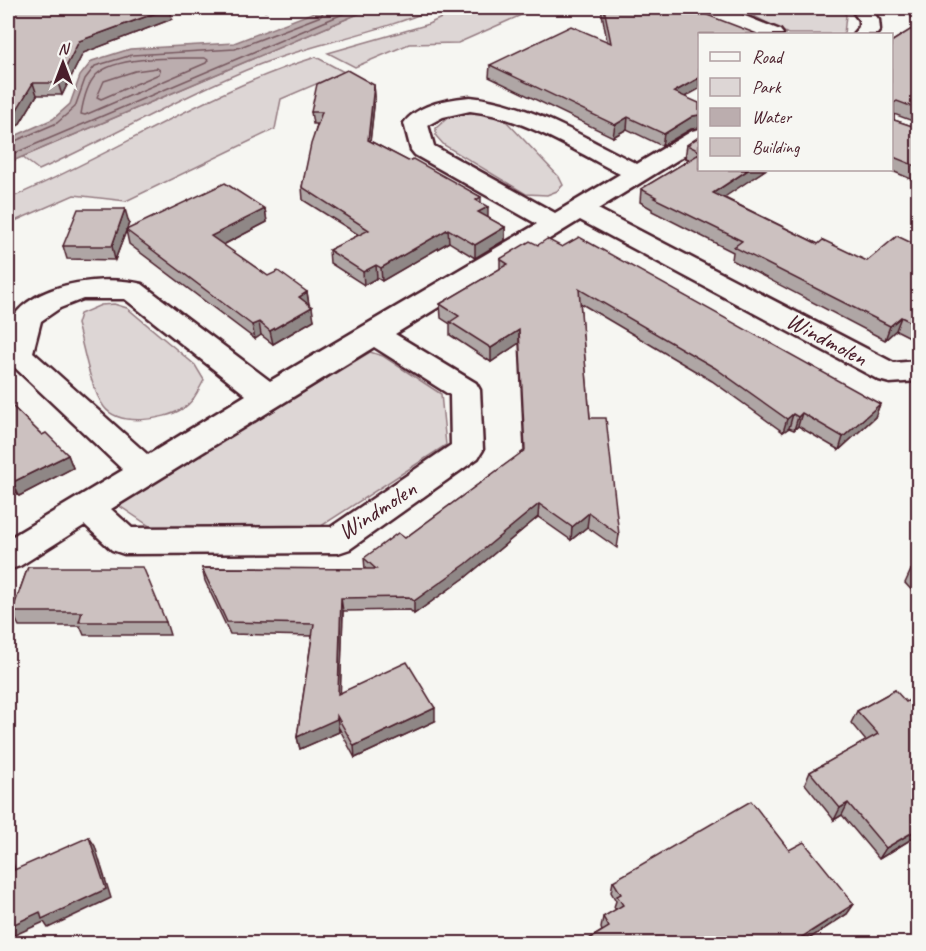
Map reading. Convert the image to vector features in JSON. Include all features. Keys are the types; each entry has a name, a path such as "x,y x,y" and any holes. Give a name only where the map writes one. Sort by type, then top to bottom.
{"street":[{"path":"708,8 770,33"},
{"path":"860,8 869,20 870,30 866,33"},
{"name":"Windmolen","path":"637,173 508,110 484,104 454,105 433,111 416,123 423,150 567,216 890,373 918,371"},
{"path":"8,556 698,137"},
{"path":"146,472 18,354 28,317 50,302 79,290 132,290 268,396"},
{"name":"Windmolen","path":"88,508 124,541 338,540 467,450 465,390 374,334"}],"green space":[{"path":"372,8 435,8 414,17 261,64 205,88 39,170 22,157"},
{"path":"463,8 537,8 458,43 409,44 355,67 328,53 426,25"},
{"path":"739,8 838,8 846,15 844,33 786,33"},
{"path":"316,57 344,72 281,99 275,129 126,201 74,195 8,224 8,199 47,182 237,87"},
{"path":"465,111 496,115 507,122 559,177 563,185 557,191 547,195 526,194 444,145 436,136 436,128 452,114"},
{"path":"114,304 127,308 195,365 204,380 186,406 174,413 142,420 120,417 104,407 91,379 77,324 80,314 101,305"},
{"path":"370,352 383,356 441,394 446,445 312,532 157,531 118,505"}],"water":[{"path":"325,8 372,8 8,163 8,139 53,119 70,104 80,76 92,61 130,49 234,43"}],"building":[{"path":"8,8 169,8 79,41 58,83 33,83 15,113 8,116"},
{"path":"604,8 689,8 754,33 698,33 698,79 674,92 698,103 698,115 664,134 628,117 615,125 490,65 571,26 611,43"},
{"path":"918,25 918,109 897,101 894,103 894,120 918,128 918,167 893,157 893,41"},
{"path":"347,70 374,85 368,140 408,161 413,159 481,197 476,200 488,207 478,212 505,227 475,245 448,229 381,268 376,265 363,272 329,250 369,230 302,187 311,144 322,112 311,112 317,84"},
{"path":"698,138 698,150 687,145"},
{"path":"698,155 698,171 746,171 713,193 818,244 823,240 867,261 897,236 918,246 918,321 915,324 901,317 890,326 734,247 742,241 654,198 656,197 641,189"},
{"path":"225,183 265,209 211,236 268,276 278,271 307,292 299,297 312,307 270,331 259,322 252,325 126,230"},
{"path":"78,209 125,209 112,246 63,246"},
{"path":"579,237 880,404 843,437 802,413 798,417 793,414 787,419 715,368 579,289 590,418 606,418 619,535 589,513 572,527 539,504 466,564 414,601 409,597 341,598 338,694 407,662 435,708 354,746 337,716 337,719 297,737 314,624 227,622 202,568 376,569 364,558 398,533 405,538 525,450 519,330 491,348 450,322 459,316 440,304 508,264 500,259 530,241 538,245 547,239 562,247"},
{"path":"8,402 42,435 46,433 68,455 13,482 8,476"},
{"path":"918,566 918,577 911,570"},
{"path":"28,567 143,567 166,622 79,622 82,612 12,612"},
{"path":"895,690 906,702 918,695 918,829 886,848 848,803 840,808 810,772 878,734 857,711"},
{"path":"751,801 789,850 804,842 854,904 791,944 581,944 609,927 603,917 623,905 617,896 621,894 613,881"},
{"path":"89,837 106,889 42,919 40,912 8,927 8,856 12,871"},
{"path":"377,938 380,944 366,944"}]}
